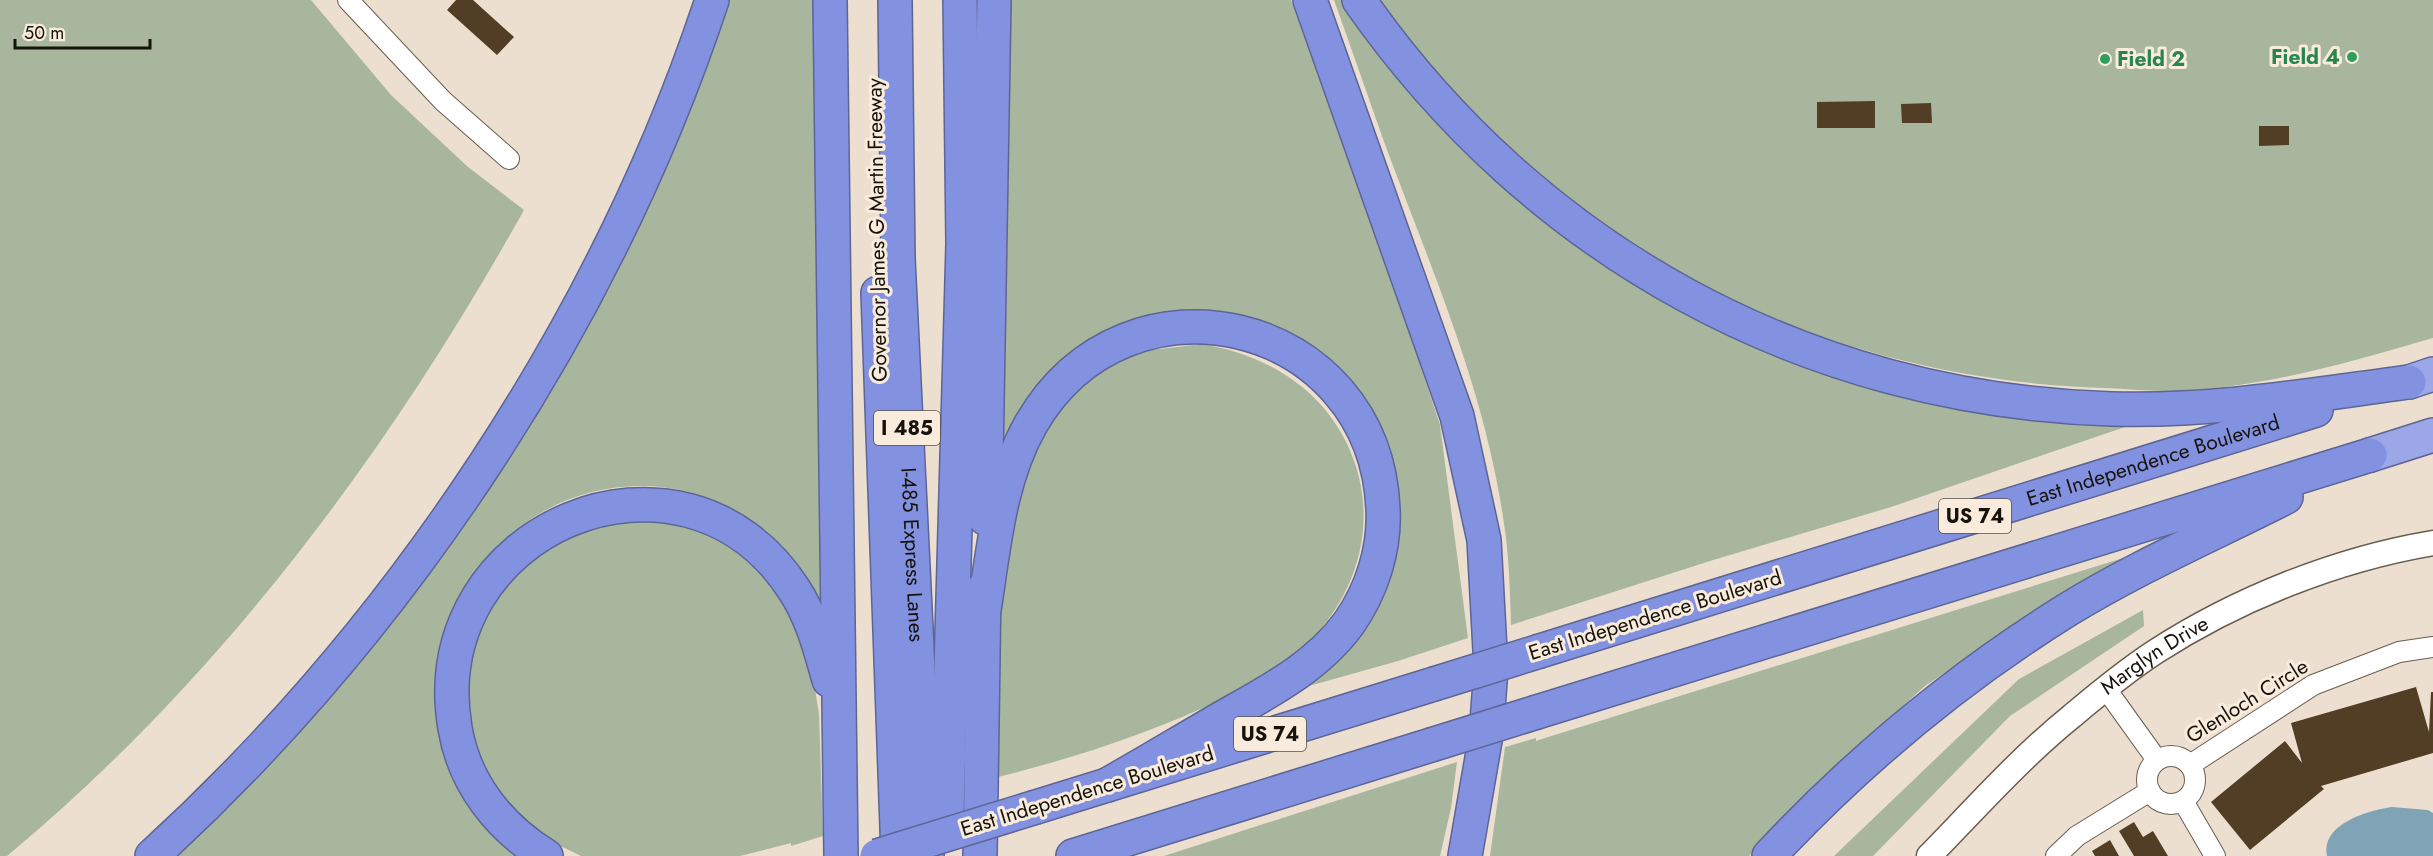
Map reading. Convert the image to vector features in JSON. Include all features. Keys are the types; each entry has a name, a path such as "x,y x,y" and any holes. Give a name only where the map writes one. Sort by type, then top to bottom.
{"highway":[{"path":"152,856 218,794 309,696 397,587 470,488 540,374 603,259 662,133 712,0"},
{"path":"831,0 841,856"},
{"name":"Governor James G Martin Freeway","path":"872,0 880,391 898,856"},
{"name":"I-485 Express Lanes","path":"895,0 898,258 927,856"},
{"name":"I-485 Express Lanes","path":"948,856 947,782 963,244 960,0"},
{"path":"980,856 994,0"},
{"path":"1310,0 1453,406 1472,476 1484,540 1491,669 1485,745 1465,856"},
{"path":"1359,0 1418,78 1461,127 1552,207 1602,244 1679,291 1760,332 1816,353 1930,386 1976,395 2111,409 2235,405 2421,378"},
{"path":"984,610 1003,497 1020,447 1031,425 1057,388 1083,365 1111,346 1132,337 1176,327 1210,327 1244,332 1286,349 1305,361 1338,391 1352,409 1376,460 1383,516 1382,539 1370,583 1349,623 1318,657 1276,687 1107,785"},
{"name":"East Independence Boulevard","path":"877,856 2421,378"},
{"name":"US 74","path":"1074,856 2433,435"},
{"path":"1769,856 1866,759 1961,681 2014,644 2121,580 2370,454"},
{"path":"546,856 513,833 497,816 472,779 456,737 452,703 453,669 464,626 473,605 492,577 515,552 533,538 573,517 617,506 673,508 726,527 763,553 793,587 813,627 829,680 840,738"}],"street":[{"path":"348,0 443,101 510,159"},
{"name":"Marglyn Drive","path":"1929,856 2071,716 2155,652 2223,615 2280,588 2352,562 2433,543"},
{"name":"Glenloch Circle","path":"2190,765 2313,685 2399,652 2433,647"},
{"path":"2106,689 2157,760"},
{"path":"2175,756 2190,765 2195,774 2195,784 2191,794 2183,801 2174,804 2164,802 2150,791 2147,776 2157,760 2175,756"},
{"path":"2056,856 2077,836 2150,791"},
{"path":"2183,801 2215,856"}],"green space":[{"path":"0,0 311,0 391,95 468,167 524,210 472,300 416,388 358,474 295,557 229,637 159,714 85,787 7,856 0,856"},
{"path":"726,0 817,0 824,600 817,600 779,545 731,509 677,489 620,487 565,501 515,531 474,576 446,636 438,678 437,706 446,752 520,856 173,856 440,555"},
{"path":"986,0 1291,0 1395,288 1440,425 1468,638 1309,686 1307,682 1329,662 1388,496 1297,350 1119,330 1067,356 1016,416 998,452"},
{"path":"1334,0 1341,0 1376,50 1424,104 1710,323 2127,423 2125,427 1891,507 1710,561 1511,625 1505,530 1494,469 1470,376"},
{"path":"1378,0 2433,0 2433,338 2309,372 2246,384 2182,391 2021,382 1939,369 1861,349 1784,322 1711,289 1640,249 1572,202 1490,131 1440,77"},
{"path":"1202,344 1247,356 1288,377 1306,390 1337,425 1348,446 1358,474 1363,501 1363,529 1359,556 1350,582 1321,629 1285,666 1268,678 1142,733 1085,753 998,777 1001,568 1015,480 1069,394 1121,359 1151,350"},
{"path":"602,518 703,527 767,570 809,652 819,714 823,836 791,846 791,843 740,856 581,856 542,837 499,798 470,737 466,654 509,571"},
{"path":"2123,558 2002,634 1925,686 1847,756 1749,856 1490,856 1505,747 1536,738 1536,741"},
{"path":"2143,610 2144,626 2010,716 1873,856 1834,856 2019,679"},
{"path":"1457,762 1451,808 1440,856 1164,856"}],"water":[{"path":"2392,807 2428,810 2433,813 2433,856 2327,856 2327,845 2331,835 2338,827 2359,815"}],"building":[{"path":"456,0 473,0 514,37 497,55 447,10"},
{"path":"1875,101 1875,128 1817,128 1817,102"},
{"path":"1931,103 1932,123 1902,123 1901,104"},
{"path":"2259,126 2289,126 2289,145 2259,146"},
{"path":"2416,687 2429,732 2431,692 2433,692 2433,753 2321,786 2324,789 2250,850 2211,802 2285,741 2302,763 2291,723"},
{"path":"2134,822 2143,837 2153,831 2168,856 2134,856 2119,831"},
{"path":"2110,840 2119,856 2095,856 2092,851"}],"place":[{"name":"Field 4","path":"2352,57"},
{"name":"Field 2","path":"2105,59"}]}
